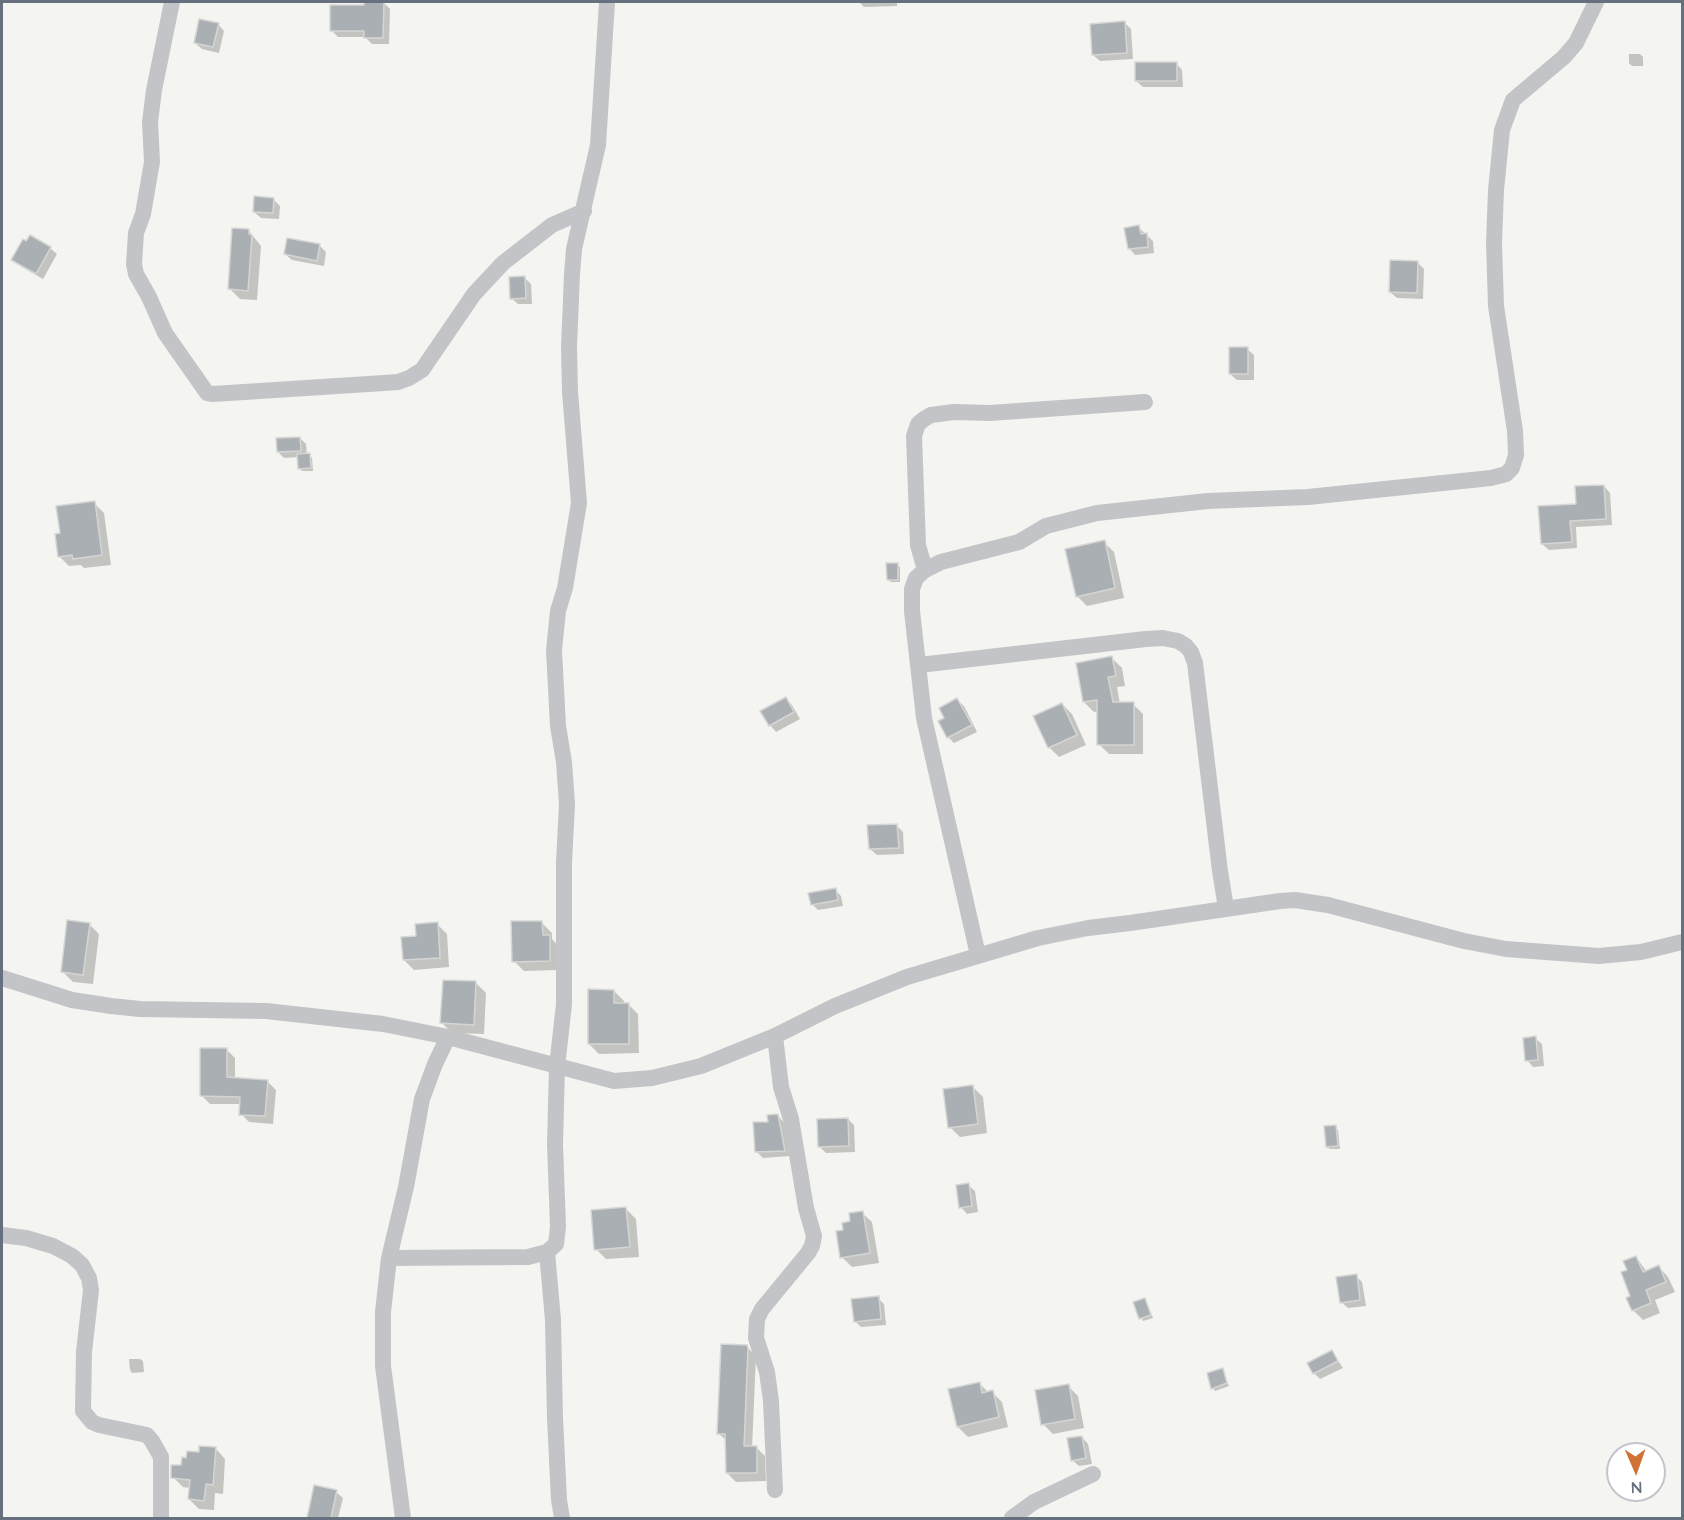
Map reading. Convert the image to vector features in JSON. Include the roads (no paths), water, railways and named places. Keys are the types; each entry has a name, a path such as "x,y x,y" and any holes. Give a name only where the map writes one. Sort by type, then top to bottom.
{"street":[{"path":"172,2 154,90 150,122 152,162 143,214 136,233 134,264 136,274 165,333 207,393 384,383 410,378 427,363 474,294 503,262 552,225 584,211"},
{"path":"389,1258 528,1257 547,1252 556,1244 558,1227 555,1144 557,1067 564,1004 564,863 567,804 564,762 558,726 554,650 558,611 569,568 579,503 570,392 569,347 574,249 598,145 607,2"},
{"path":"978,955 924,718 912,611 912,589 916,578 925,570 950,560 1019,542 1046,526 1097,513 1208,501 1308,497 1481,479 1506,474 1512,468 1516,455 1515,431 1496,295 1495,201 1502,130 1513,100 1564,57 1576,43 1596,2"},
{"path":"925,570 918,545 914,436 918,424 924,419 931,415 954,412 990,412 1145,402"},
{"path":"919,665 1155,638 1178,641 1186,646 1195,663 1226,908"},
{"path":"2,978 72,1000 111,1006 140,1009 266,1011 383,1024 448,1037 614,1081 652,1078 701,1066 776,1036 870,990 907,976 1038,938 1088,928 1226,908 1280,901 1310,901 1464,941 1506,949 1558,954 1599,956 1641,952 1683,942"},
{"path":"775,1490 771,1401 767,1372 756,1338 757,1319 762,1309 808,1254 814,1236 806,1208 791,1119 781,1088 776,1036"},
{"path":"403,1518 383,1366 383,1312 389,1258 406,1187 422,1100 448,1037"},
{"path":"2,1235 26,1238 52,1246 72,1256 82,1265 89,1278 91,1290 84,1352 83,1411 92,1422 147,1435 152,1441 161,1457 161,1518"},
{"path":"547,1252 553,1320 555,1418 562,1518"},
{"path":"1012,1518 1034,1502 1093,1474"}]}
